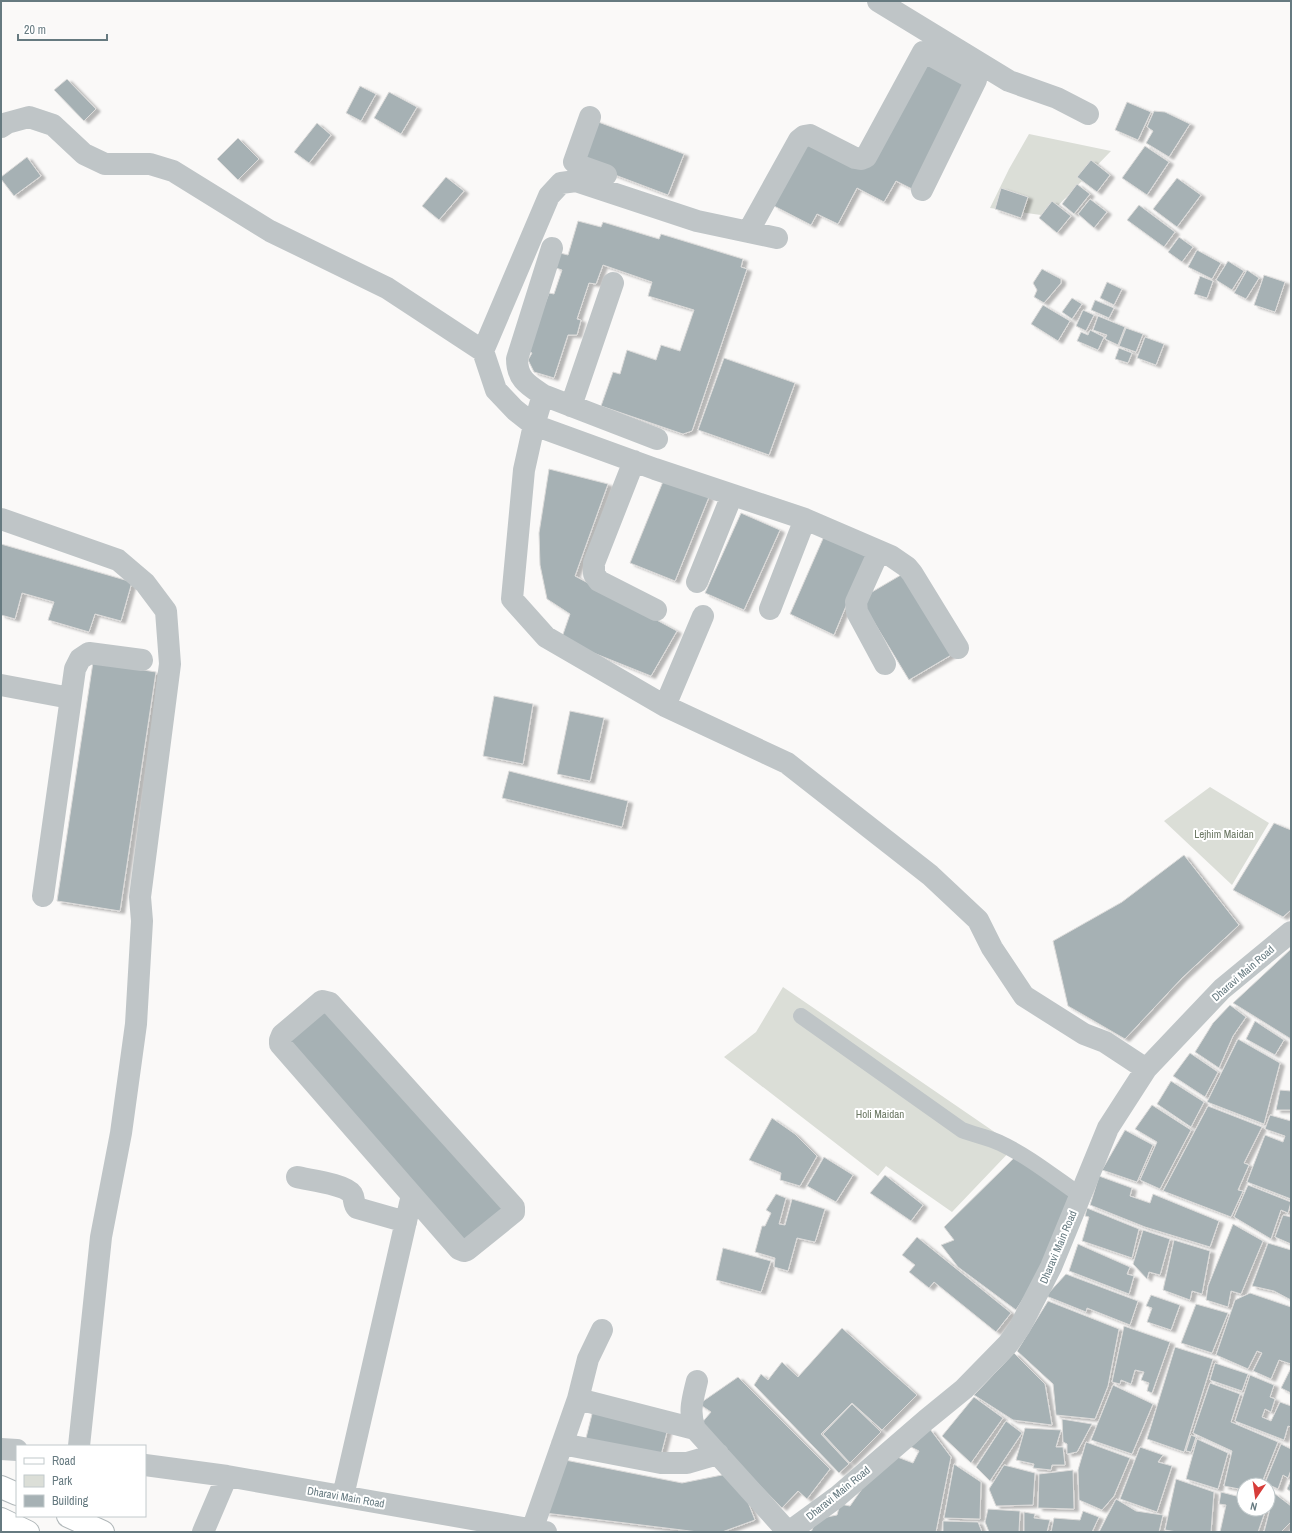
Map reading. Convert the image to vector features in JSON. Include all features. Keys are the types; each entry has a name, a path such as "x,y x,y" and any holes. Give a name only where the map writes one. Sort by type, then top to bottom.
{"main road":[{"path":"1,1487 16,1494"},
{"path":"70,1517 103,1532"},
{"path":"1,1519 28,1532"}],"street":[{"path":"878,1 1009,81 1057,98 1088,114"},
{"path":"748,232 799,140 804,136 810,135 855,158 861,159 866,157 922,52 925,52 976,80 922,190"},
{"path":"1,127 7,123 29,117 53,126 84,154 104,164 150,164 173,171 270,232 387,288 483,351 496,390 515,410 534,425 805,520 890,556 907,567 912,573 958,648"},
{"path":"590,117 574,162 592,178 697,221 777,238"},
{"path":"483,351 549,196 561,183 592,178 667,197"},
{"path":"552,248 517,359 517,367 520,376 526,384 543,395 657,439"},
{"path":"571,406 613,283"},
{"path":"496,390 520,376"},
{"path":"543,395 534,425 524,470 512,599 546,637 665,706 787,763 930,875 978,920 992,948 1024,996 1084,1034 1105,1042 1146,1069"},
{"path":"634,461 594,563 594,574 599,582 656,610"},
{"path":"697,582 732,495"},
{"path":"1,519 118,560 146,583 166,611 170,664 140,897 142,921 136,1024 121,1133 101,1237 79,1445"},
{"path":"770,609 805,520"},
{"path":"879,551 856,602 857,612 885,664"},
{"path":"665,706 703,616"},
{"path":"43,896 75,669 80,660 89,653 142,660"},
{"path":"1,685 70,698"},
{"name":"Dharavi Main Road","path":"789,1532 837,1497 964,1389 1008,1344 1020,1326 1051,1267 1108,1128 1146,1069 1222,989 1291,932"},
{"path":"322,1001 330,1003 507,1197 515,1209 514,1212 464,1251 458,1249 412,1195 280,1044 282,1035 322,1001"},
{"path":"297,1177 344,1188 351,1193 354,1206 357,1208 406,1222"},
{"path":"343,1496 412,1195"},
{"path":"539,1531 562,1444 578,1399 588,1359 602,1330"},
{"path":"697,1381 690,1412 695,1428 789,1532"},
{"path":"578,1399 695,1428"},
{"path":"562,1444 661,1463 687,1463 718,1454"},
{"path":"1,1449 16,1450"},
{"name":"Dharavi Main Road","path":"146,1465 227,1476 539,1531"},
{"path":"203,1532 227,1476"}],"lane":[{"path":"800,1016 962,1130 975,1136 998,1142 1019,1153 1080,1194"}],"green space":[{"path":"1029,134 1111,151 1048,216 990,208 1009,169"},
{"name":"Lejhim Maidan","path":"1210,787 1269,823 1232,885 1164,821"},
{"name":"Holi Maidan","path":"783,987 1015,1146 952,1212 886,1166 878,1176 724,1057 756,1032"}],"building":[{"path":"924,57 972,82 916,191 896,181 884,202 857,188 838,224 817,214 811,225 774,206 809,138 867,167"},
{"path":"67,79 96,109 84,121 54,90"},
{"path":"360,86 376,94 361,121 346,113"},
{"path":"389,92 417,107 401,134 374,118"},
{"path":"1127,102 1151,112 1138,140 1115,130"},
{"path":"1154,111 1165,112 1190,124 1169,157 1146,143 1153,131 1147,127"},
{"path":"593,120 684,154 668,195 578,161"},
{"path":"317,123 331,135 309,163 294,152"},
{"path":"238,138 259,159 238,180 217,159"},
{"path":"1145,146 1169,162 1147,195 1122,178"},
{"path":"27,157 41,176 14,196 1,177"},
{"path":"1091,160 1110,175 1097,192 1077,177"},
{"path":"446,177 464,191 439,220 422,206"},
{"path":"1177,178 1201,195 1177,227 1153,209"},
{"path":"1077,184 1090,194 1074,214 1062,204"},
{"path":"1001,188 1028,197 1021,218 995,209"},
{"path":"1090,199 1107,212 1094,228 1078,214"},
{"path":"1052,201 1071,216 1057,233 1039,218"},
{"path":"1139,205 1175,232 1164,247 1127,220"},
{"path":"578,221 601,227 603,222 659,239 661,234 743,259 741,267 747,269 692,431 683,434 601,406 613,372 620,374 627,350 656,360 661,345 680,351 694,310 648,296 652,282 603,265 596,284 589,283 577,319 581,320 577,335 568,335 554,378 534,372 528,360 532,353 527,350 549,293 554,294 562,270 556,268 560,253 568,255"},
{"path":"1179,237 1193,247 1182,262 1168,252"},
{"path":"1197,250 1221,263 1212,279 1188,267"},
{"path":"1228,261 1244,271 1232,290 1216,280"},
{"path":"1042,269 1061,279 1061,283 1044,303 1034,297 1037,290 1033,283"},
{"path":"1247,270 1259,278 1246,299 1234,293"},
{"path":"1264,275 1285,282 1275,312 1254,305"},
{"path":"1200,276 1213,281 1207,298 1194,294"},
{"path":"1107,282 1122,289 1114,305 1100,298"},
{"path":"1072,298 1082,304 1072,319 1062,312"},
{"path":"1095,300 1114,308 1109,318 1091,310"},
{"path":"1043,305 1070,321 1058,341 1031,324"},
{"path":"1083,310 1094,315 1086,331 1076,326"},
{"path":"1098,316 1125,327 1118,345 1105,339 1107,335 1093,330"},
{"path":"1126,328 1143,334 1136,352 1119,346"},
{"path":"1090,330 1104,337 1098,350 1077,341 1081,332 1088,335"},
{"path":"1145,337 1164,344 1156,365 1137,358"},
{"path":"1119,348 1132,353 1128,363 1115,359"},
{"path":"724,358 795,383 769,455 698,430"},
{"path":"549,469 608,484 575,576 677,631 651,676 561,640 570,614 547,599 540,565 539,533"},
{"path":"664,479 709,497 675,581 630,563"},
{"path":"741,513 780,530 744,610 705,593"},
{"path":"825,534 868,553 834,635 790,614"},
{"path":"1,544 132,582 121,621 95,614 89,632 48,620 54,602 22,593 15,619 1,615"},
{"path":"906,572 953,654 909,680 860,599"},
{"path":"93,662 156,672 120,911 57,901"},
{"path":"494,696 533,704 523,764 483,756"},
{"path":"570,711 604,718 590,781 557,774"},
{"path":"509,771 628,801 622,827 502,798"},
{"path":"1274,823 1291,830 1291,910 1283,917 1233,890"},
{"path":"1184,855 1239,925 1182,978 1125,1039 1068,1006 1053,941 1122,902"},
{"path":"1291,949 1291,1039 1233,1003"},
{"path":"327,1005 507,1208 464,1246 284,1043"},
{"path":"1230,1005 1246,1017 1233,1036 1219,1068 1195,1052 1213,1023"},
{"path":"1255,1021 1284,1040 1275,1055 1246,1039"},
{"path":"1238,1039 1280,1063 1264,1124 1207,1102"},
{"path":"1190,1053 1218,1072 1205,1097 1173,1076"},
{"path":"1171,1081 1204,1102 1191,1127 1157,1104"},
{"path":"1280,1090 1291,1091 1291,1110 1276,1110"},
{"path":"1152,1105 1191,1130 1160,1189 1140,1180 1157,1142 1135,1129"},
{"path":"1208,1106 1262,1127 1244,1163 1249,1165 1238,1190 1243,1191 1231,1217 1163,1191"},
{"path":"1270,1115 1291,1121 1291,1199 1247,1182 1265,1135 1283,1142 1285,1136 1265,1129"},
{"path":"772,1118 795,1134 817,1156 800,1186 780,1180 781,1173 749,1160"},
{"path":"1125,1130 1153,1145 1137,1182 1102,1170"},
{"path":"1016,1156 1072,1194 1039,1274 1016,1310 958,1267 941,1245 954,1240 944,1227"},
{"path":"824,1157 853,1175 836,1202 807,1186"},
{"path":"885,1175 923,1205 911,1221 870,1193"},
{"path":"1099,1176 1132,1188 1130,1196 1150,1203 1153,1194 1219,1221 1210,1247 1145,1227 1090,1205"},
{"path":"1248,1185 1291,1202 1288,1213 1281,1210 1271,1239 1234,1217"},
{"path":"776,1194 786,1198 779,1224 785,1225 792,1199 825,1209 815,1242 797,1238 788,1271 774,1267 775,1258 755,1252 762,1226 765,1226 771,1213 766,1210"},
{"path":"1087,1208 1139,1229 1132,1258 1082,1241 1089,1217 1085,1216"},
{"path":"1283,1215 1291,1217 1291,1244 1275,1237"},
{"path":"1233,1224 1263,1241 1241,1294 1231,1291 1228,1307 1206,1300 1208,1286"},
{"path":"1143,1230 1170,1239 1160,1275 1149,1272 1147,1279 1133,1264"},
{"path":"917,1237 1011,1313 996,1332 934,1282 929,1288 909,1272 915,1265 902,1255"},
{"path":"1174,1240 1210,1251 1202,1294 1192,1291 1190,1300 1163,1290"},
{"path":"1268,1243 1291,1250 1291,1300 1274,1291 1252,1286"},
{"path":"1078,1244 1130,1267 1127,1274 1134,1276 1129,1294 1069,1271"},
{"path":"723,1248 771,1261 761,1292 716,1280"},
{"path":"1066,1274 1138,1301 1130,1325 1087,1308 1086,1312 1046,1296"},
{"path":"1250,1293 1291,1307 1291,1364 1279,1360 1271,1379 1253,1371 1262,1353 1257,1351 1248,1369 1216,1355 1235,1300"},
{"path":"1151,1295 1180,1305 1171,1330 1147,1322 1152,1308 1146,1306"},
{"path":"1048,1301 1119,1329 1108,1386 1095,1419 1056,1415 1053,1384 1017,1351"},
{"path":"1196,1304 1228,1313 1212,1353 1181,1343"},
{"path":"1124,1326 1170,1342 1152,1393 1147,1391 1149,1383 1141,1380 1144,1372 1135,1370 1131,1384 1121,1380 1120,1384 1112,1382"},
{"path":"842,1328 917,1395 882,1430 852,1403 821,1434 849,1464 839,1473 754,1385 761,1374 768,1380 782,1362 798,1377"},
{"path":"1175,1347 1213,1359 1184,1452 1147,1439"},
{"path":"1014,1353 1045,1384 1052,1425 1013,1420 974,1395"},
{"path":"1215,1363 1248,1374 1242,1391 1210,1380"},
{"path":"1291,1368 1291,1393 1281,1388"},
{"path":"1250,1375 1274,1385 1270,1397 1275,1399 1271,1412 1265,1409 1262,1417 1271,1421 1280,1402 1291,1406 1291,1427 1288,1426 1284,1440 1235,1421"},
{"path":"738,1377 830,1469 807,1499 798,1491 782,1508 700,1425 711,1412 699,1404"},
{"path":"1210,1383 1240,1394 1231,1422 1278,1442 1264,1477 1236,1477 1236,1488 1224,1486 1232,1451 1193,1433"},
{"path":"1113,1385 1153,1404 1132,1454 1091,1440"},
{"path":"974,1397 1003,1418 971,1463 942,1436"},
{"path":"852,1404 881,1432 850,1463 823,1434"},
{"path":"593,1410 668,1428 660,1459 585,1442"},
{"path":"1062,1419 1092,1424 1077,1452 1067,1454 1067,1444 1063,1442"},
{"path":"1006,1421 1022,1433 990,1481 976,1467"},
{"path":"1025,1428 1061,1430 1056,1447 1063,1447 1065,1465 1052,1465 1051,1470 1033,1468 1034,1464 1016,1460"},
{"path":"930,1429 951,1457 936,1532 811,1532 817,1519 837,1515 840,1504 850,1506 887,1453 913,1463 919,1451 911,1447"},
{"path":"1191,1435 1196,1437 1191,1452 1186,1451"},
{"path":"1197,1439 1228,1453 1218,1489 1186,1479"},
{"path":"1086,1442 1130,1458 1114,1496 1102,1510 1079,1500 1078,1470"},
{"path":"1281,1444 1291,1449 1291,1470 1288,1478 1283,1475 1278,1489 1276,1488 1276,1477 1267,1477"},
{"path":"1140,1447 1163,1455 1158,1462 1172,1466 1157,1512 1120,1499"},
{"path":"565,1460 682,1483 732,1473 746,1497 755,1520 722,1532 698,1532 545,1513"},
{"path":"954,1464 981,1482 980,1519 944,1518"},
{"path":"1004,1465 1035,1473 1033,1505 996,1506 989,1489"},
{"path":"1073,1470 1074,1509 1038,1508 1039,1474"},
{"path":"1176,1479 1214,1492 1211,1532 1177,1532 1165,1530"},
{"path":"1291,1480 1291,1492 1287,1489"},
{"path":"1221,1492 1236,1496 1236,1517 1263,1517 1258,1532 1220,1532 1226,1505 1219,1504"},
{"path":"1276,1495 1291,1506 1291,1522 1281,1532 1264,1532 1268,1517 1276,1517"},
{"path":"1116,1499 1136,1511 1163,1515 1159,1532 1099,1532"},
{"path":"988,1509 1020,1511 1019,1532 989,1532 985,1522"},
{"path":"1083,1511 1099,1517 1092,1532 1051,1532 1054,1518 1080,1520"},
{"path":"1024,1512 1035,1514 1034,1518 1050,1520 1047,1532 1024,1532"},
{"path":"943,1521 978,1522 982,1532 943,1532"}]}
